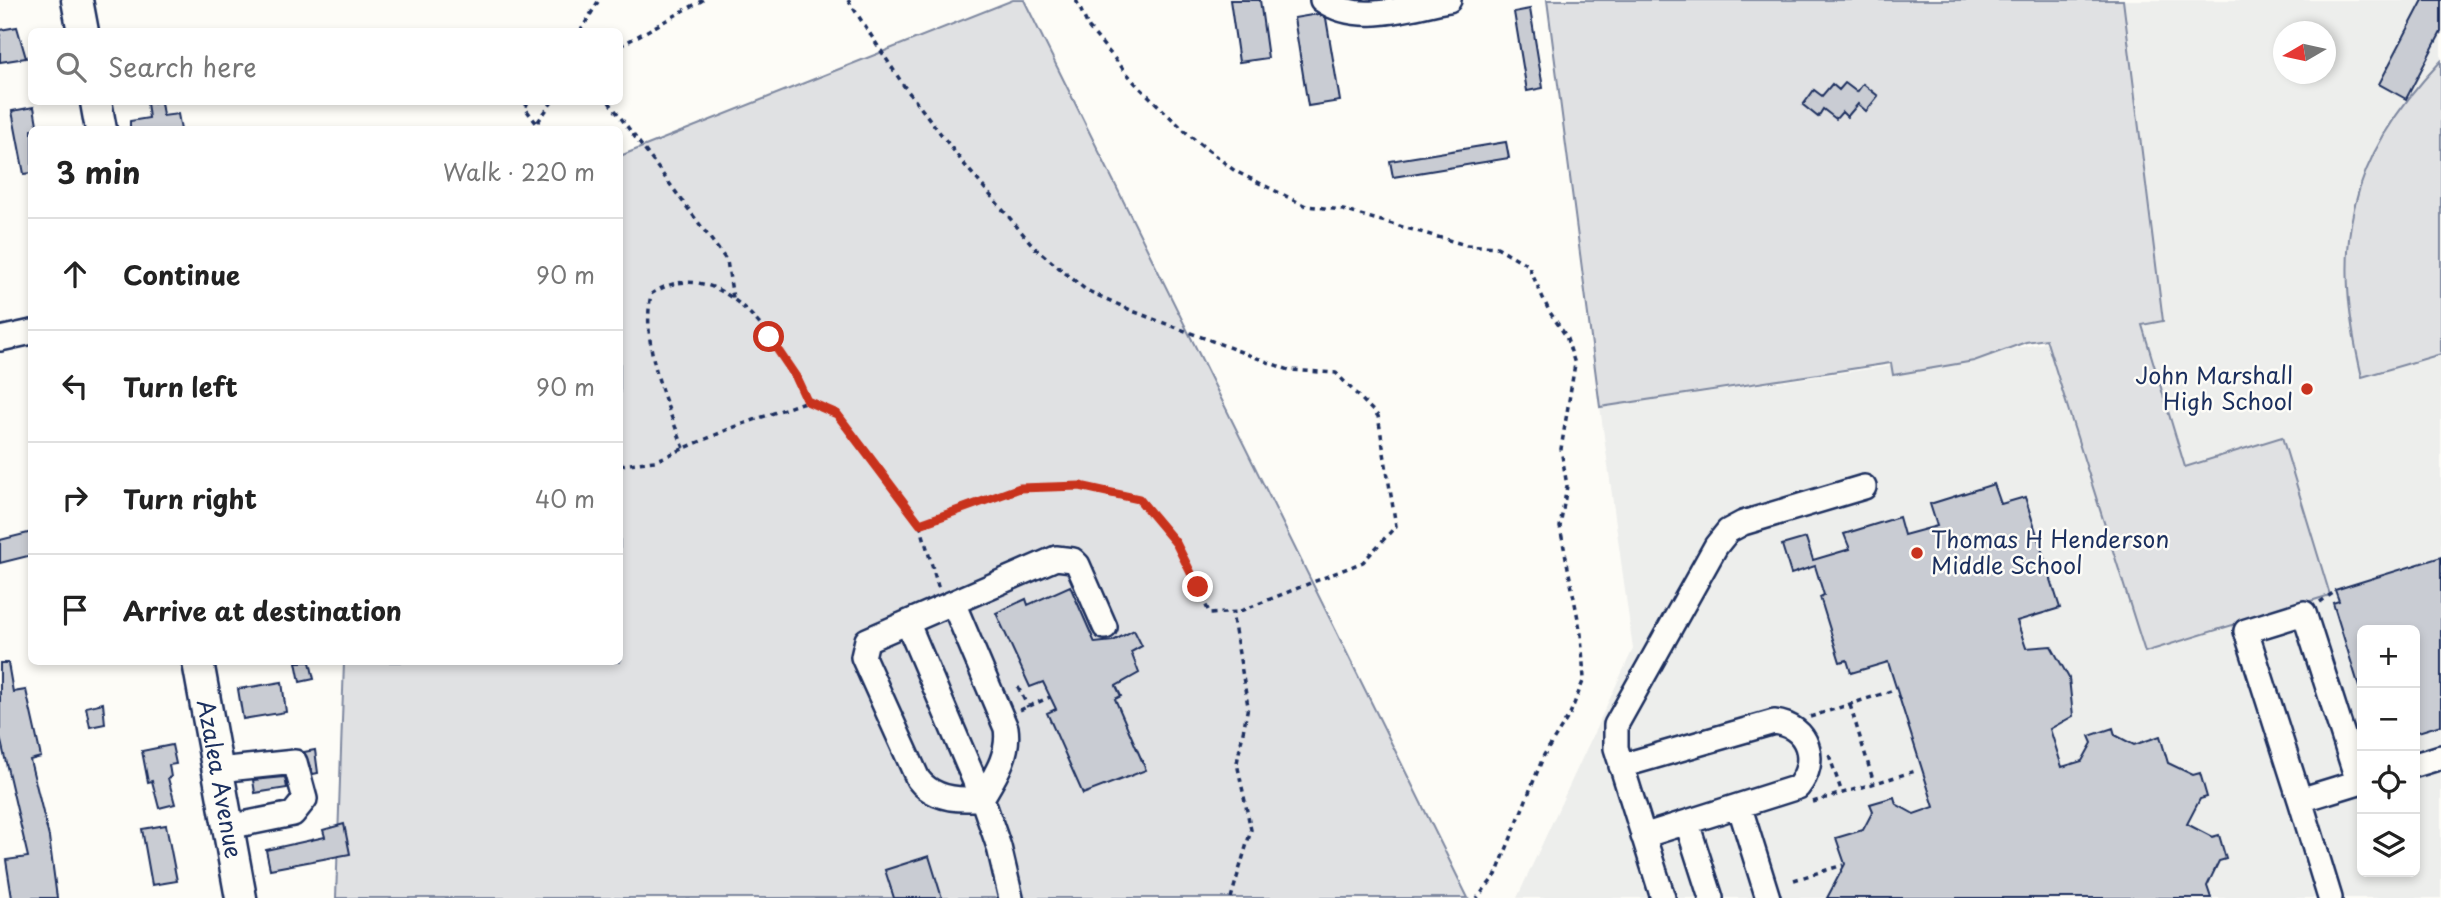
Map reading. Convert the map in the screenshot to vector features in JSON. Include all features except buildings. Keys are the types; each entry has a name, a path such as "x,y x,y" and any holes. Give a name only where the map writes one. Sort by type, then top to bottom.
{"main road":[{"path":"77,0 82,28"},
{"path":"97,105 100,126"},
{"name":"Azalea Avenue","path":"199,665 241,898"}],"street":[{"path":"1322,0 1337,10 1361,15 1449,0"},
{"path":"0,340 28,333"},
{"path":"1663,898 1616,748 1616,725 1721,538 1743,523 1864,487"},
{"path":"982,797 963,800 924,787 918,779 863,657 867,640 949,607 1056,558 1065,558 1078,565 1105,627"},
{"path":"949,607 1007,737 1002,761 982,797"},
{"path":"2330,898 2246,631 2304,613 2357,772"},
{"path":"908,624 982,797 999,848 1011,898"},
{"path":"1622,766 1774,722 1795,728 1803,736 1809,755 1810,765 1804,780 1788,793 1643,836"},
{"path":"2420,763 2441,757"},
{"path":"218,770 295,762 303,786 305,799 293,814 228,827"},
{"path":"2300,800 2357,782"},
{"path":"1740,808 1768,898"},
{"path":"1687,823 1710,898"}],"path":[{"path":"582,28 599,0"},
{"path":"623,44 703,0"},
{"path":"848,0 904,86 964,164 1035,248 1086,290 1135,312 1289,370 1336,373 1378,416 1396,526 1363,562 1233,613 1210,614 1176,543 1139,499 1080,486 1020,488 920,524"},
{"path":"1076,0 1089,28 1135,83 1189,135 1235,171 1306,206 1343,211 1466,245 1497,247 1528,265 1549,311 1566,336 1575,364 1561,449 1567,486 1560,527 1581,634 1584,679 1570,714 1544,755 1496,875 1477,898"},
{"path":"526,105 525,108 537,124 550,105"},
{"path":"610,105 727,261 733,298"},
{"path":"684,448 658,374 647,313 651,294 667,284 701,282 733,298 769,337 796,377 807,401 837,414 920,524 949,607"},
{"path":"623,465 654,461 807,401"},
{"path":"1231,898 1251,830 1237,763 1248,706 1233,613"},
{"path":"1018,687 1028,706"},
{"path":"1807,718 1891,691"},
{"path":"1018,710 1050,697"},
{"path":"1850,704 1874,783"},
{"path":"1828,752 1842,793"},
{"path":"1804,804 1914,771"},
{"path":"1794,880 1843,865"}],"shaded area":[{"path":"1013,0 1024,0 1468,898 336,898 344,665 623,665 623,155"},
{"path":"1547,0 2123,0 2163,321 2142,325 2185,467 2282,437 2330,595 2145,652 2046,339 2026,342 1974,361 1893,375 1891,363 1600,407"},
{"name":"Thomas H Henderson Middle School","path":"2123,0 2441,0 2441,898 1517,898 1633,649 1600,407 2017,348 2163,321"},
{"path":"2441,61 2441,354 2362,377 2348,286 2348,246 2354,207 2366,170 2384,134 2409,98"}],"place":[{"name":"John Marshall High School","path":"2307,389"},
{"name":"Thomas H Henderson Middle School","path":"1917,553"}],"route":[{"path":"769,337 796,377 807,401 837,414 920,524 971,503 1020,488 1080,486 1139,499 1176,543 1198,587"}]}
